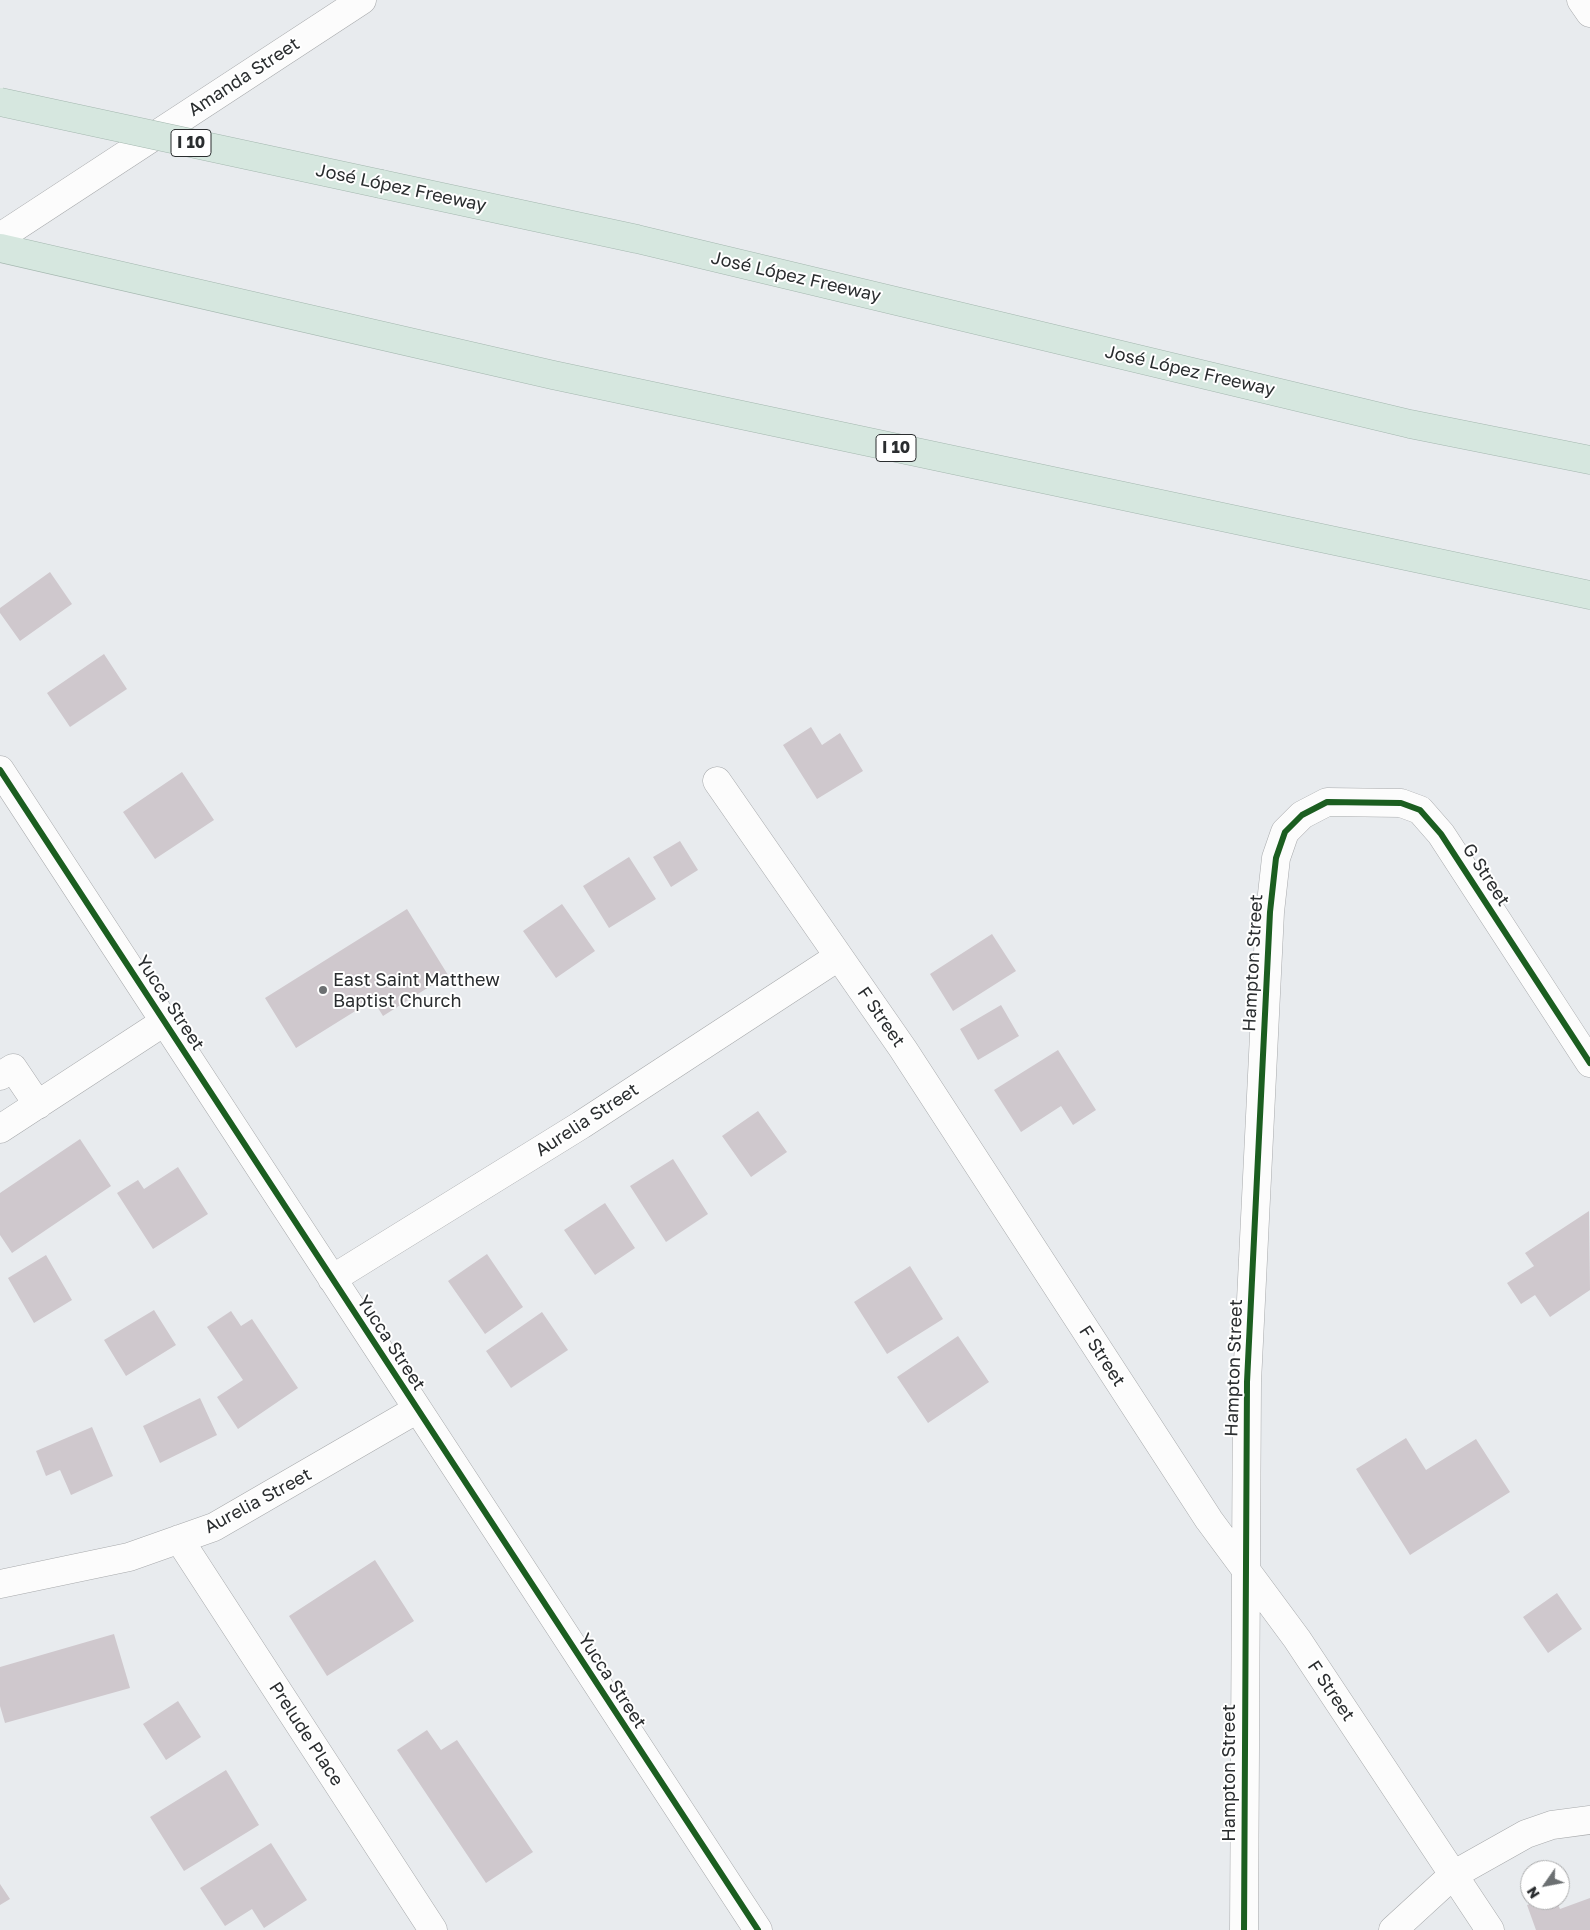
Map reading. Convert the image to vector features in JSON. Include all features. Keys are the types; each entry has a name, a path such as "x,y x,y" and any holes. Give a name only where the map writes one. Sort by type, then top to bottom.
{"highway":[{"name":"José López Freeway","path":"0,102 646,241 1410,424 1590,460"},
{"name":"I 10","path":"0,248 563,378 1590,595"}],"street":[{"name":"Amanda Street","path":"0,237 362,0"},
{"path":"1581,0 1590,13"},
{"name":"Yucca Street","path":"0,770 416,1410 758,1930"},
{"name":"F Street","path":"717,781 903,1049 1209,1520 1297,1639 1490,1930"},
{"name":"G Street","path":"1302,816 1327,802 1401,803 1420,810 1441,834 1590,1063"},
{"name":"Hampton Street","path":"1244,1930 1247,1382 1270,912 1276,858 1284,832 1302,816"},
{"name":"Aurelia Street","path":"332,1279 581,1125 838,957"},
{"path":"0,1129 164,1022"},
{"path":"0,1076 13,1068 38,1105"},
{"name":"Aurelia Street","path":"0,1584 129,1557 214,1527 416,1410"},
{"name":"Prelude Place","path":"179,1539 433,1930"},
{"path":"1393,1930 1453,1875 1526,1834 1552,1826 1590,1820"}],"building":[{"path":"50,572 72,604 20,641 0,613 0,608"},
{"path":"104,654 127,689 70,727 47,693"},
{"path":"811,727 822,745 840,733 863,771 817,799 783,745"},
{"path":"182,772 214,820 155,859 123,812"},
{"path":"680,841 698,870 671,887 653,857"},
{"path":"629,857 656,899 609,928 583,886"},
{"path":"562,904 595,951 556,978 523,931"},
{"path":"407,909 448,975 383,1016 373,1000 296,1048 265,998"},
{"path":"992,934 1016,971 953,1011 930,974"},
{"path":"1001,1005 1019,1036 978,1060 960,1029"},
{"path":"1058,1050 1096,1110 1073,1125 1061,1106 1021,1132 994,1090"},
{"path":"758,1111 787,1152 751,1177 722,1136"},
{"path":"80,1139 111,1186 12,1253 0,1235 0,1193"},
{"path":"673,1159 708,1214 666,1242 630,1186"},
{"path":"178,1167 208,1214 153,1249 117,1193 138,1180 144,1189"},
{"path":"605,1203 635,1248 595,1275 564,1230"},
{"path":"1589,1211 1590,1290 1550,1317 1535,1295 1521,1304 1507,1283 1534,1266 1525,1253"},
{"path":"487,1254 523,1307 485,1334 448,1281"},
{"path":"46,1255 72,1300 34,1323 8,1278"},
{"path":"910,1266 943,1319 887,1354 854,1302"},
{"path":"154,1310 176,1345 126,1376 104,1340"},
{"path":"231,1311 241,1326 252,1319 298,1388 238,1429 217,1397 243,1380 207,1327"},
{"path":"542,1312 568,1350 511,1388 486,1351"},
{"path":"958,1336 989,1382 928,1423 897,1377"},
{"path":"200,1398 217,1435 160,1463 143,1426"},
{"path":"92,1427 113,1476 71,1495 60,1470 46,1476 36,1451"},
{"path":"1406,1438 1426,1470 1476,1439 1510,1492 1410,1555 1356,1469"},
{"path":"375,1560 414,1621 327,1676 289,1616"},
{"path":"1557,1593 1582,1629 1548,1653 1523,1617"},
{"path":"114,1634 130,1688 5,1723 0,1706 0,1667"},
{"path":"178,1701 201,1737 166,1760 143,1724"},
{"path":"427,1730 441,1750 457,1740 533,1852 486,1883 397,1750"},
{"path":"226,1770 259,1825 184,1871 150,1817"},
{"path":"271,1843 307,1900 264,1928 252,1909 225,1926 200,1888"},
{"path":"0,1884 10,1899 0,1905"},
{"path":"1590,1898 1590,1930 1536,1930 1529,1910 1570,1910 1570,1905"}],"cycle path":[{"path":"0,770 758,1930"},
{"path":"1244,1930 1247,1382 1270,912 1276,858 1285,832 1302,815 1327,802 1401,803 1420,810 1441,834 1590,1063"}],"place":[{"name":"East Saint Matthew Baptist Church","path":"323,990"}]}
